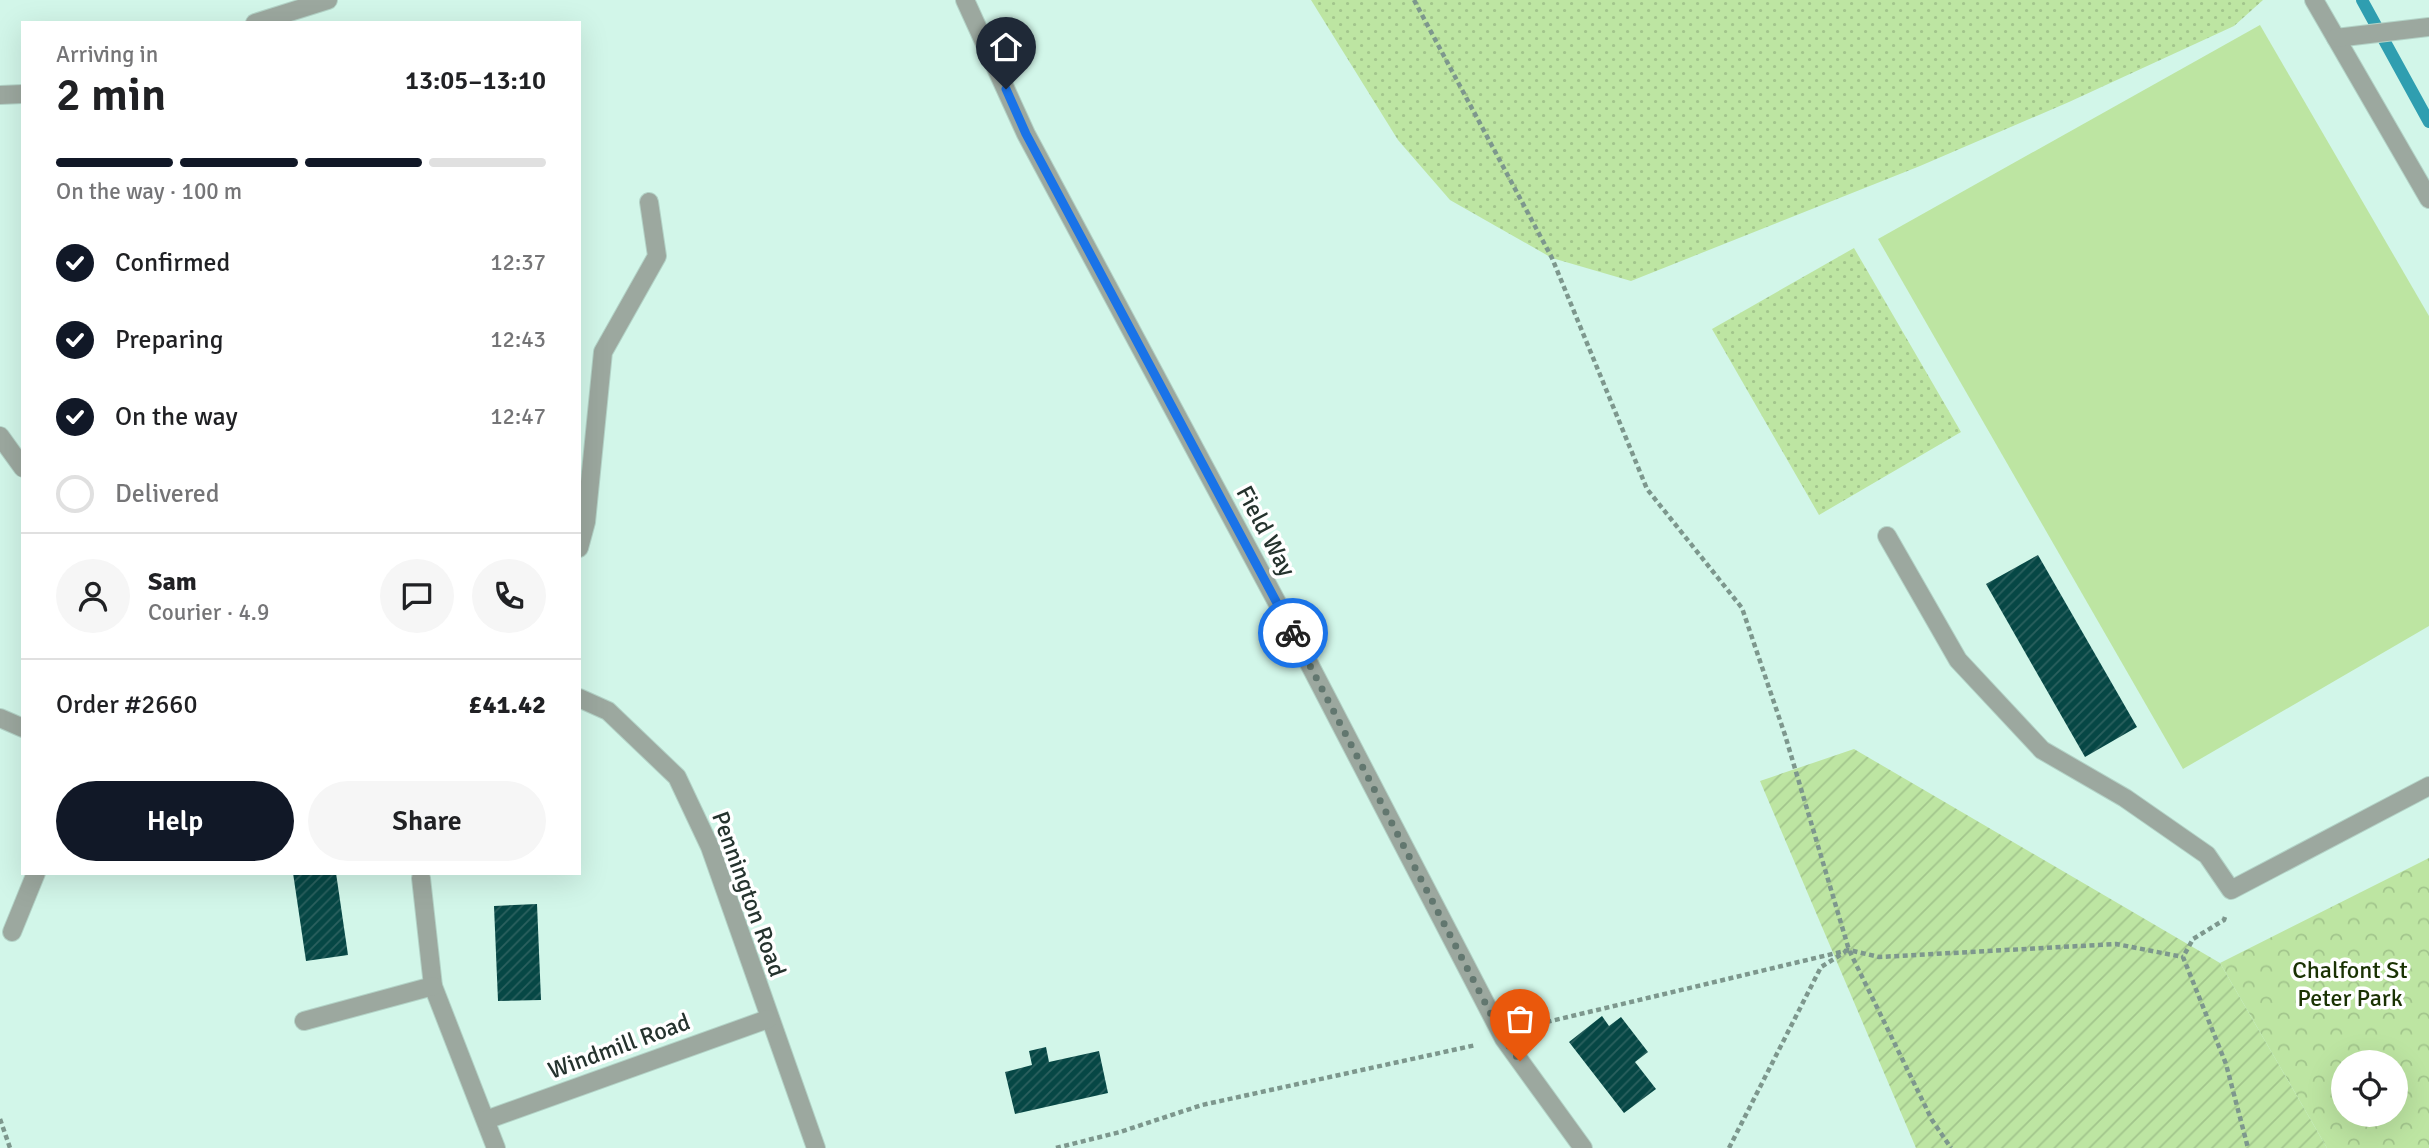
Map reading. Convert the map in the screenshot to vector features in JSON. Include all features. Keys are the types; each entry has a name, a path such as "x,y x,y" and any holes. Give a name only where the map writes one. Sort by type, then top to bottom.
{"street":[{"path":"261,21 328,0"},
{"name":"Field Way","path":"965,0 1026,134 1294,635 1504,1039 1583,1148"},
{"path":"2315,0 2429,199"},
{"path":"2336,38 2429,27"},
{"path":"0,95 21,94"},
{"path":"581,541 586,522 603,352 657,256 649,202"},
{"path":"0,436 21,465"},
{"path":"1887,536 1958,660 2042,750 2124,798 2207,855 2231,890 2429,786"},
{"name":"Pennington Road","path":"581,699 608,711 677,777 709,847 816,1148"},
{"path":"0,718 21,727"},
{"path":"12,932 35,875"},
{"path":"421,878 433,986 496,1148"},
{"path":"304,1021 433,986"},
{"name":"Windmill Road","path":"486,1120 768,1019"}],"path":[{"path":"1414,0 1552,258 1647,489 1742,608 1784,735 1849,950 1932,1120 1951,1148"},
{"path":"2183,957 2193,939 2224,920 2231,890"},
{"path":"1056,1148 1120,1132 1202,1105 1504,1039 1534,1024 1849,950 1879,957 2116,944 2183,957"},
{"path":"1729,1148 1821,967 1849,950"},
{"path":"2183,957 2226,1064 2248,1148"},
{"path":"0,1119 10,1148"}],"green space":[{"path":"1311,0 2263,0 2234,26 2069,102 1920,166 1631,281 1552,258 1450,200 1398,140"},
{"path":"2260,25 2429,316 2429,626 2183,769 1878,239"},
{"path":"1854,248 1961,432 1819,515 1712,329"},
{"path":"1854,749 2220,963 2327,1148 1916,1148 1760,781"},
{"name":"Chalfont St Peter Park","path":"2429,858 2429,1148 2327,1148 2220,963"}],"building":[{"path":"2038,555 2137,727 2085,757 1986,584"},
{"path":"293,875 336,875 348,955 306,961"},
{"path":"537,904 541,1000 498,1001 494,906"},
{"path":"1602,1016 1609,1026 1621,1017 1648,1052 1635,1062 1656,1089 1624,1113 1569,1042"},
{"path":"1046,1047 1049,1062 1099,1051 1108,1093 1015,1114 1005,1072 1032,1065 1029,1051"}],"waterway":[{"path":"2362,0 2429,122"}],"way so far":[{"path":"1293,633 1504,1039 1520,1061"}],"route":[{"path":"1006,89 1026,134 1293,633"}]}
